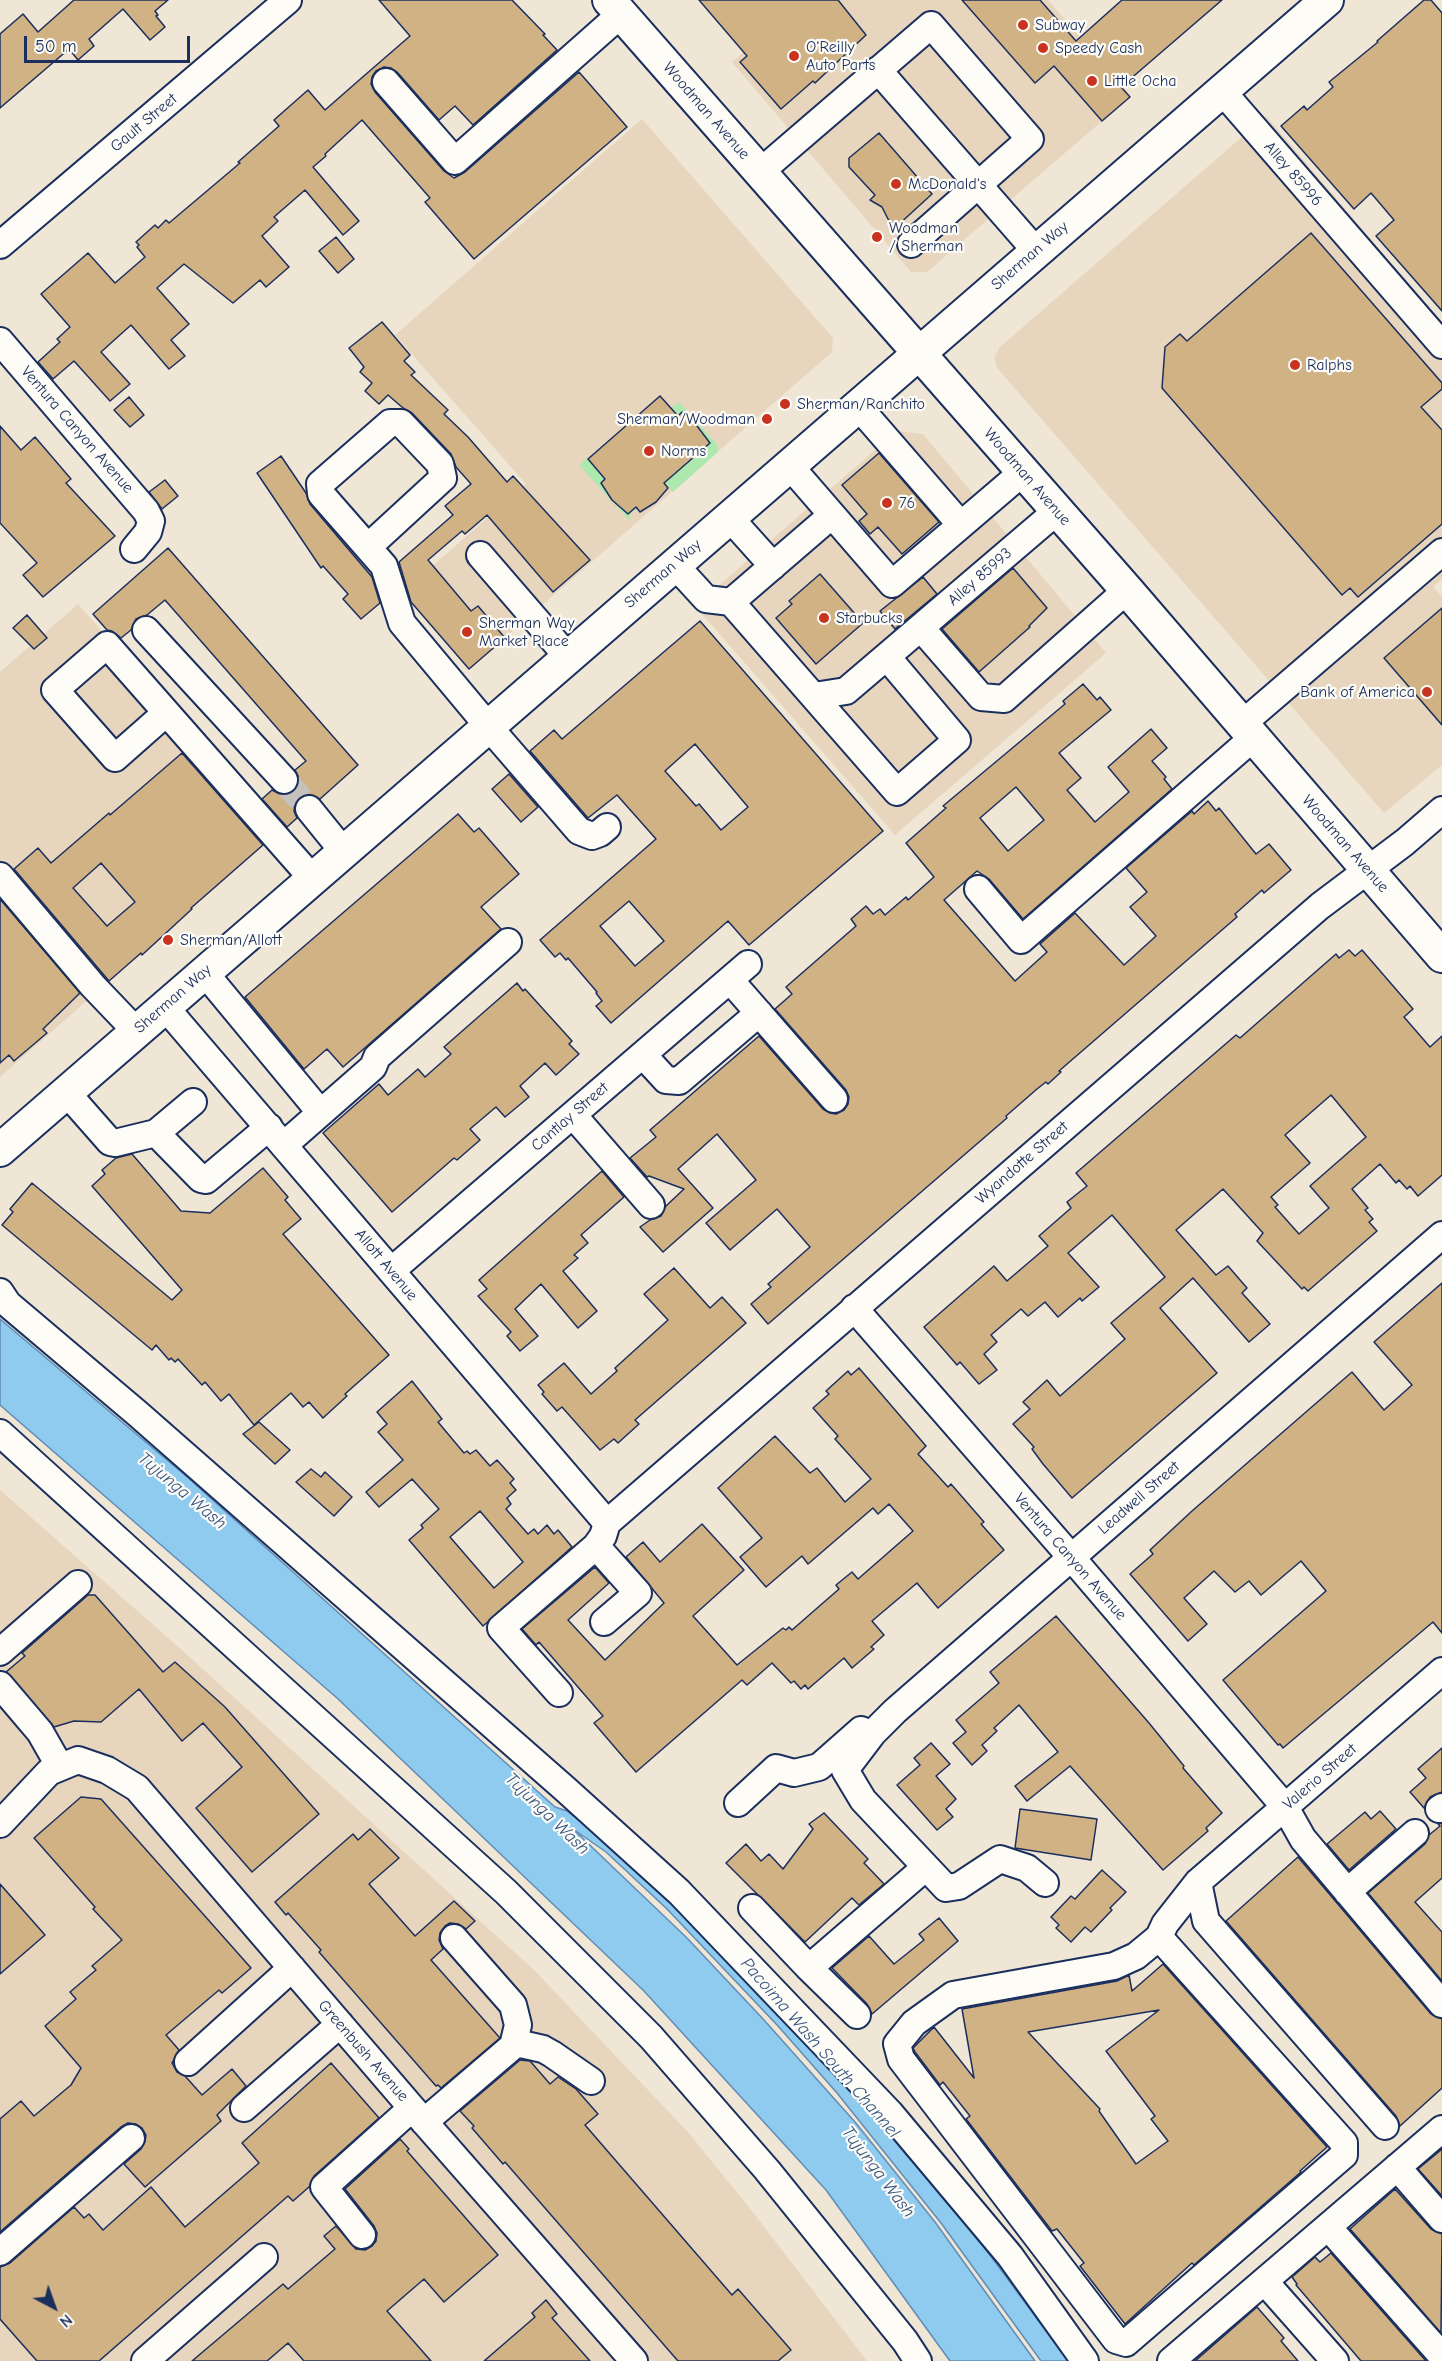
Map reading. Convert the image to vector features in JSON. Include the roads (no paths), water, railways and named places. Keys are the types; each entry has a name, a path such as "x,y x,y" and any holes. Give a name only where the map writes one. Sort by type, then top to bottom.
{"main road":[{"name":"Sherman Way","path":"0,1150 1327,0"},
{"name":"Woodman Avenue","path":"615,7 1127,591 1442,956"}],"street":[{"name":"Gault Street","path":"0,245 288,0"},
{"path":"386,82 455,161 615,7"},
{"path":"760,172 931,25 1030,139 911,244"},
{"path":"878,70 1036,251"},
{"name":"Alley 85996","path":"1222,91 1442,345"},
{"name":"Ventura Canyon Avenue","path":"0,341 146,511 151,521 148,532 134,549"},
{"path":"857,405 961,525"},
{"path":"368,547 443,478 440,464 401,423 390,423 320,484 321,494 384,566 402,623 488,726 579,831 592,836 607,827"},
{"path":"789,465 892,584 1023,472"},
{"name":"Alley 85993","path":"814,696 846,691 1057,511"},
{"path":"731,602 832,515"},
{"path":"729,517 773,566"},
{"path":"978,889 1021,940 1442,552"},
{"path":"480,555 567,657"},
{"path":"674,564 706,599 731,602 897,792 957,740 904,643"},
{"path":"904,643 981,697 1004,699 1127,591"},
{"path":"146,630 284,780"},
{"path":"166,713 312,878"},
{"path":"309,809 344,851"},
{"name":"Wyandotte Street","path":"607,1523 1311,914 1442,810"},
{"path":"0,876 93,986 136,1031"},
{"path":"156,1133 201,1179 206,1180 320,1112 373,1067 377,1057 508,942"},
{"path":"204,972 320,1112"},
{"name":"Cantlay Street","path":"391,1271 739,972 759,1013"},
{"name":"Allott Avenue","path":"165,1007 607,1523"},
{"path":"642,1055 666,1080 679,1081 759,1013 834,1099"},
{"path":"66,1092 110,1142 115,1143 156,1133 193,1102"},
{"path":"573,1115 651,1205"},
{"name":"Leadwell Street","path":"926,1867 863,1800 845,1770 873,1733 895,1711 1442,1234"},
{"path":"0,1292 8,1304 156,1429 679,1892 890,2113 1010,2256 1085,2361"},
{"name":"Ventura Canyon Avenue","path":"854,1308 1285,1807 1303,1839 1442,2004"},
{"path":"0,1433 506,1892 651,2037 767,2170 905,2341 918,2361"},
{"path":"559,1693 501,1628 596,1546 603,1536 607,1523"},
{"path":"596,1546 638,1593 604,1622"},
{"path":"0,1652 78,1584"},
{"name":"Valerio Street","path":"1159,1937 1344,2143 1344,2155 1126,2343 1116,2340 901,2059 897,2044 914,2023 953,1995 1114,1966 1137,1956 1159,1937 1165,1924 1198,1882 1440,1678"},
{"path":"0,1685 69,1764 49,1772 0,1824"},
{"path":"738,1803 776,1768 794,1773 819,1767 880,1714 895,1711"},
{"name":"Greenbush Avenue","path":"69,1764 107,1770 137,1788 339,2024 634,2361"},
{"path":"1347,1892 1415,1833"},
{"path":"809,1968 926,1867 946,1888 959,1886 999,1859 1027,1868 1045,1883"},
{"path":"1198,1882 1206,1921 1385,2126"},
{"path":"752,1908 857,2015"},
{"path":"454,1938 513,2005 518,2025 513,2046"},
{"path":"189,2062 292,1968"},
{"path":"244,2108 339,2024"},
{"path":"362,2235 324,2187 513,2046 520,2044 543,2049 591,2081"},
{"path":"1172,2361 1442,2129"},
{"path":"0,2252 131,2138"},
{"path":"1397,2167 1442,2219"},
{"path":"1328,2227 1442,2356"},
{"path":"145,2361 264,2257"},
{"path":"1265,2282 1335,2361"}],"water":[{"name":"Tujunga Wash","path":"0,1319 186,1476 555,1807 567,1811 627,1858 801,2029 916,2162 993,2259 1068,2361 1041,2361 941,2223 837,2093 778,2026 667,1909 606,1852 573,1829 687,1938 855,2122 935,2222 1035,2361 950,2361 826,2190 644,1991 337,1698 0,1405"}],"tunnel":[{"path":"284,780 309,809"}],"place":[{"name":"Subway","path":"1023,25"},
{"name":"Speedy Cash","path":"1043,48"},
{"name":"O'Reilly Auto Parts","path":"794,56"},
{"name":"Little Ocha","path":"1092,81"},
{"name":"McDonald's","path":"896,184"},
{"name":"Woodman / Sherman","path":"877,237"},
{"name":"Ralphs","path":"1295,365"},
{"name":"Sherman/Ranchito","path":"785,404"},
{"name":"Sherman/Woodman","path":"767,419"},
{"name":"Norms","path":"649,451"},
{"name":"76","path":"887,503"},
{"name":"Starbucks","path":"824,618"},
{"name":"Sherman Way Market Place","path":"467,632"},
{"name":"Bank of America","path":"1427,692"},
{"name":"Sherman/Allott","path":"168,940"}],"water label":[{"name":"Pacoima Wash South Channel","path":"820,2048"}]}
